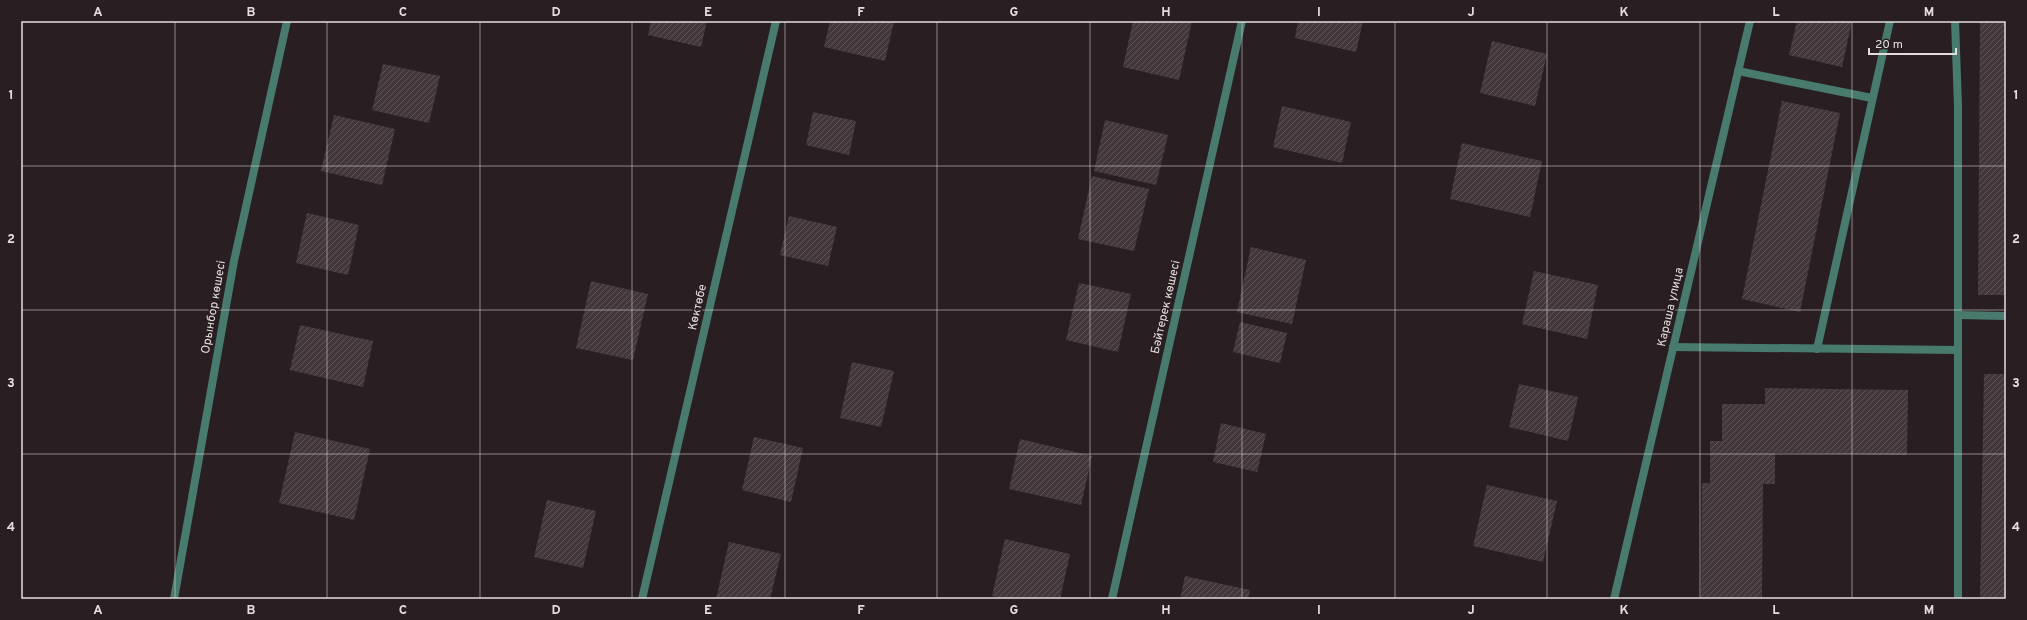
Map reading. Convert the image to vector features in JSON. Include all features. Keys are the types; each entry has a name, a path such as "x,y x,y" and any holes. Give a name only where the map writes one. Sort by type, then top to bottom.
{"street":[{"name":"Орынбор көшесі","path":"174,599 234,261 287,21"},
{"name":"Көктөбе","path":"642,599 776,21"},
{"name":"Бәйтерек көшесі","path":"1112,599 1242,21"},
{"name":"Караша улица","path":"1614,599 1750,21"},
{"path":"1817,348 1890,21"},
{"path":"1955,21 1958,106 1958,599"},
{"path":"1738,71 1872,98"},
{"path":"1958,315 2006,316"},
{"path":"1673,347 1958,350"}],"building":[{"path":"651,21 707,21 701,47 648,35"},
{"path":"830,21 894,21 885,61 824,47"},
{"path":"1133,21 1192,21 1179,80 1123,67"},
{"path":"1298,21 1363,21 1356,52 1295,38"},
{"path":"1797,21 1852,21 1842,67 1789,55"},
{"path":"1980,21 2006,21 2006,295 1978,295"},
{"path":"1492,41 1547,54 1535,106 1480,93"},
{"path":"383,64 440,76 429,123 372,110"},
{"path":"1782,101 1840,113 1800,312 1742,299"},
{"path":"1282,106 1351,122 1342,163 1273,147"},
{"path":"813,112 856,121 849,155 806,145"},
{"path":"334,115 395,129 382,185 321,171"},
{"path":"1105,120 1168,135 1156,185 1094,171"},
{"path":"1462,143 1542,161 1530,217 1450,199"},
{"path":"1092,176 1149,189 1134,251 1078,239"},
{"path":"307,213 359,225 348,275 296,263"},
{"path":"789,216 837,227 828,266 780,255"},
{"path":"1251,247 1306,260 1292,324 1237,312"},
{"path":"1534,271 1598,285 1587,339 1522,324"},
{"path":"591,281 648,294 633,360 576,348"},
{"path":"1079,283 1131,294 1118,352 1066,340"},
{"path":"1240,322 1287,333 1280,363 1233,352"},
{"path":"300,325 373,341 363,387 290,370"},
{"path":"852,362 894,371 881,427 840,418"},
{"path":"1984,374 2006,374 2006,599 1980,599"},
{"path":"1519,384 1578,397 1568,441 1509,427"},
{"path":"1765,388 1908,390 1907,455 1775,453 1775,484 1763,484 1762,599 1701,599 1702,483 1710,483 1710,441 1722,441 1722,404 1765,404"},
{"path":"1221,423 1266,434 1257,472 1213,462"},
{"path":"295,432 370,449 354,520 279,503"},
{"path":"754,437 803,448 791,502 742,490"},
{"path":"1020,439 1092,456 1081,505 1009,489"},
{"path":"1487,485 1557,501 1543,562 1473,546"},
{"path":"547,500 596,511 583,568 534,557"},
{"path":"1005,539 1070,554 1060,599 1005,599 992,596"},
{"path":"729,542 781,554 770,599 716,599"},
{"path":"1185,576 1250,590 1248,599 1180,599"}]}
